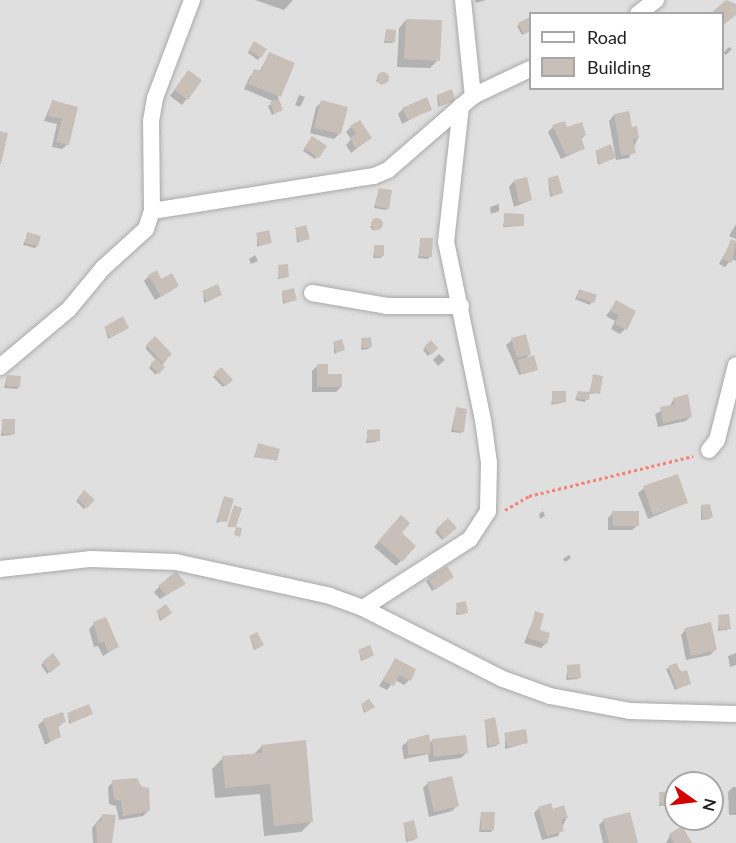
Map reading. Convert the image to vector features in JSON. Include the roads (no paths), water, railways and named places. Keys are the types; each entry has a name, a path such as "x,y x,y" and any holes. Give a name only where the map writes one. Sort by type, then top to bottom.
{"street":[{"path":"0,367 69,309 103,268 141,235 152,211 151,120 155,98 192,0"},
{"path":"363,608 470,539 483,524 490,496 489,463 462,306 446,242 467,101 463,0"},
{"path":"641,12 657,0"},
{"path":"152,211 374,176 388,170 467,101 529,70"},
{"path":"312,293 387,306 462,306"},
{"path":"709,450 717,440 736,365"},
{"path":"0,569 91,559 176,562 330,596 363,608 503,679 550,696 630,711 736,714"}]}
